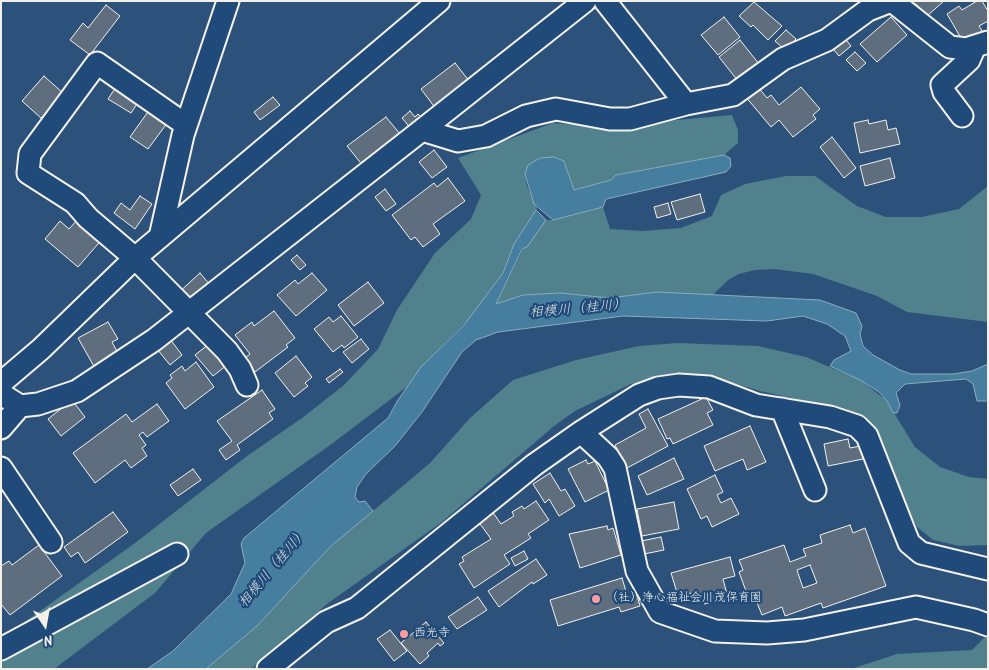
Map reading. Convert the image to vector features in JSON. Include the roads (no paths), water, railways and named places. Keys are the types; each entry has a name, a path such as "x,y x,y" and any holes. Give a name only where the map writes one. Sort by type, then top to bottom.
{"street":[{"path":"160,237 186,125 228,1"},
{"path":"1,384 41,349 135,258 438,1"},
{"path":"1,394 20,406 38,404 77,391 154,340 585,1"},
{"path":"605,1 686,104"},
{"path":"422,130 458,141 486,136 526,116 556,110 610,119 630,119 686,104 734,95 782,60 827,40 868,10 891,1 950,47 966,49 981,44"},
{"path":"962,116 944,92 942,85 970,60 981,44"},
{"path":"186,125 97,63 30,154 28,173 75,203 88,218 135,258 227,352 240,369 247,384"},
{"path":"268,669 326,622 357,608 534,464 639,395 658,388 679,385 709,388 756,405 830,417 857,426 867,436 909,543 921,552 988,569"},
{"path":"1,428 20,406"},
{"path":"782,409 815,490"},
{"path":"581,432 608,457 616,468 637,571 660,612 715,632 767,633 804,630 916,607 988,625"},
{"path":"1,468 51,542"},
{"path":"1,649 177,554"}],"water":[{"path":"724,155 730,158 731,166 726,172 606,199 603,207 553,220 534,204 525,174 528,165 540,158 554,157 564,161 574,190 611,180 616,175"},
{"name":"相模川（桂川）","path":"536,210 546,220 527,247 522,249 496,304 523,295 560,293 610,298 657,292 820,300 856,313 862,326 860,334 863,346 873,355 900,370 911,374 953,374 972,371 988,364 988,401 977,401 973,384 966,379 905,384 896,393 900,405 897,413 893,413 887,401 879,392 860,380 830,366 834,360 851,351 845,336 827,324 803,316 767,321 623,316 498,332 476,340 462,352 422,412 395,446 366,474 357,487 355,497 359,502 365,501 373,511 330,547 257,626 206,669 147,669 173,651 231,594 245,563 241,544 244,538 388,418 421,367 464,325 503,273 514,244"}],"place":[{"name":"（社）浄心福祉会川茂保育園","path":"596,599"},
{"name":"西光寺","path":"404,634"}]}
